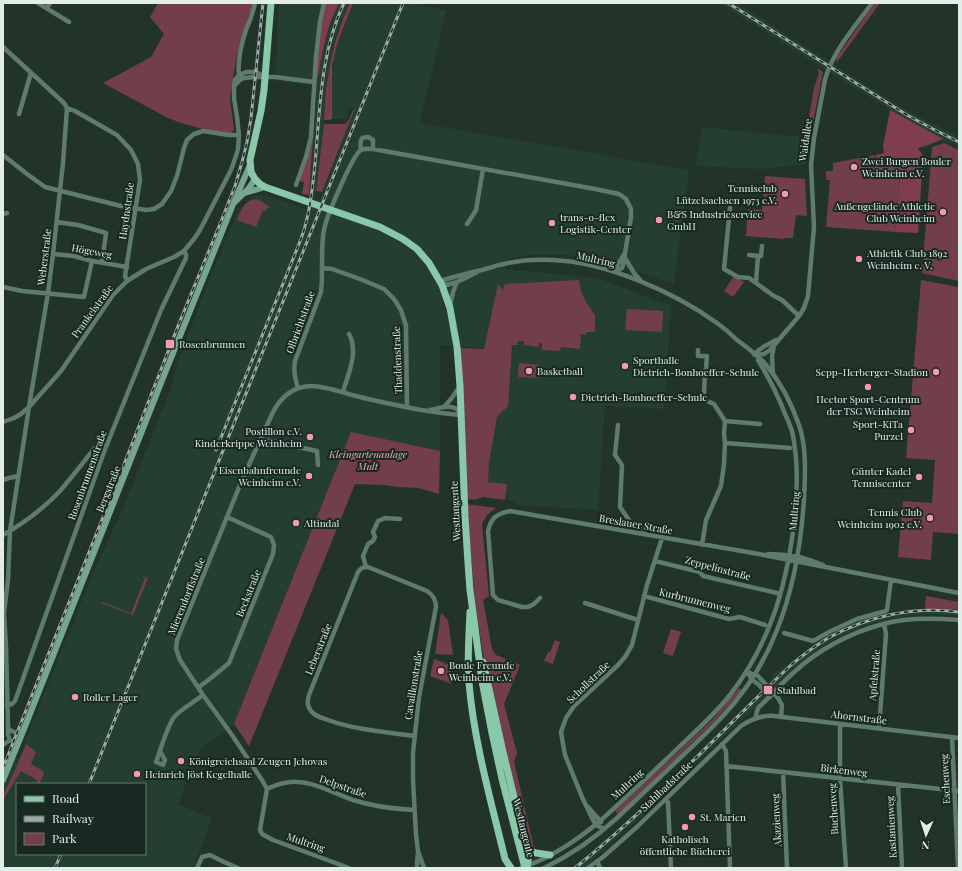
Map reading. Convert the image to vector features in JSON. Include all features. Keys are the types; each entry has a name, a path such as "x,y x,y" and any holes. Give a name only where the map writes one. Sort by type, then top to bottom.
{"main road":[{"path":"265,187 255,179 250,165 251,154 261,111 271,3"},
{"name":"Bergstraße","path":"3,780 232,205 242,190 250,165"},
{"path":"242,190 249,182 255,179"},
{"path":"242,190 252,190 265,187"},
{"name":"Westtangente","path":"265,187 380,228 404,239 429,263 441,283 450,308 456,347 460,386 465,517 470,590 482,681 510,811 527,866"},
{"path":"470,590 468,666 476,737 507,868"},
{"path":"476,634 487,676 526,849 527,866"},
{"path":"526,849 536,854 550,856"}],"street":[{"path":"38,3 69,22"},
{"path":"47,8 50,3"},
{"path":"255,3 254,10 239,52 240,77 265,77 314,82"},
{"path":"296,185 311,137 318,36 324,3"},
{"name":"Waidallee","path":"755,354 764,354 774,345 799,316 804,308 808,296 814,227 810,165 825,80 832,60 872,3"},
{"path":"3,46 64,103 67,108"},
{"path":"19,114 31,73"},
{"name":"Prankelstraße","path":"3,422 14,418 28,407 61,371 113,295 127,281 146,269 174,258 184,252 194,239 231,170 238,149 239,135 234,98 234,85 240,77"},
{"name":"Weberstraße","path":"10,740 8,728 6,647 3,613 5,580 10,531 28,407 48,293 61,190 67,108"},
{"name":"Haydnstraße","path":"67,108 118,135 130,150 138,164 140,180 125,276 127,281"},
{"path":"3,154 26,174 45,186 114,204 146,210 154,209 162,204 171,191 177,176 187,140 194,134 203,131 239,135"},
{"name":"Olbrichtstraße","path":"298,388 294,372 295,361 321,292 323,236 326,222 345,176 361,150 360,146 362,138 368,137 373,140 373,149"},
{"path":"361,150 373,149 595,189 623,196 631,209 631,217 625,256 618,264 616,272"},
{"path":"467,224 476,210 483,169"},
{"path":"730,208 724,269 738,276 749,278 756,282 774,296 782,300 799,316"},
{"path":"57,222 78,225 106,233 102,262"},
{"path":"756,282 758,256 761,256 762,246"},
{"name":"Rosenbrunnenstraße","path":"7,705 12,704 15,701 107,445 161,310 186,258 184,252"},
{"name":"Högeweg","path":"53,254 74,256 92,261 127,267"},
{"path":"749,255 758,256"},
{"path":"625,256 634,273 643,283"},
{"name":"Multring","path":"441,283 468,273 503,264 529,260 554,260 584,264 616,272 643,283 678,299 716,323 755,354 767,366 787,397 799,426 803,446 806,474 803,517 797,562 786,606 769,648 750,674 709,718 598,823 572,843 550,856 527,866"},
{"path":"3,287 84,297 92,261"},
{"name":"Thaddenstraße","path":"322,268 332,269 360,279 384,289 394,298 401,310 406,326 407,407"},
{"name":"Multring","path":"441,283 449,285 483,270"},
{"path":"450,308 453,292 457,282"},
{"path":"343,392 353,356 352,342 349,334"},
{"name":"Waidallee","path":"755,354 779,338"},
{"path":"773,374 772,357 774,345"},
{"path":"698,350 698,356 707,356 704,394 708,401 714,404 725,421 724,460 721,486 706,520 702,545"},
{"name":"Multring","path":"544,868 570,854 604,830 715,725 730,708 751,679 750,674 753,661 770,628 782,592 790,555 797,477 795,447 791,429 781,402 755,354"},
{"path":"298,388 312,386 319,387 426,411 452,414 460,413"},
{"path":"444,407 460,386"},
{"name":"Mierendorffstraße","path":"266,789 253,766 180,660 176,650 178,640 227,517 261,439 278,404 287,395 298,388"},
{"path":"426,411 444,407 455,407 460,413"},
{"path":"725,421 760,424"},
{"path":"618,425 616,455 622,464 620,507 631,523 641,524 646,535"},
{"path":"261,439 317,451 318,465"},
{"path":"3,535 42,508 55,495 98,444 102,443 107,445"},
{"path":"725,443 785,449 790,448"},
{"path":"3,480 18,476"},
{"name":"Breslauer Straße","path":"540,598 534,604 528,607 522,607 498,600 493,595 488,531 490,524 500,513 510,511 759,554 959,593"},
{"name":"Beckstraße","path":"199,687 229,663 273,554 274,545 271,537 227,517"},
{"path":"366,567 363,556 368,544 373,541 373,532 378,521 385,518 400,519"},
{"name":"Schollstraße","path":"604,830 585,804 565,755 561,732 566,718 574,706 618,665 632,645 644,596 662,538"},
{"name":"Breslauer Straße","path":"759,554 798,556 828,568"},
{"name":"Zeppelinstraße","path":"655,561 700,572 703,576 776,593"},
{"name":"Leberstraße","path":"366,567 363,567 358,572 309,694 309,708 319,717 338,723 368,730 414,736"},
{"name":"Cavaillonstraße","path":"366,567 427,591 436,602 418,699 414,736 414,810 418,851 424,868"},
{"path":"784,633 812,641 857,619 886,611 891,580"},
{"name":"Kurbrunnenweg","path":"644,596 729,619 740,617 765,625"},
{"path":"585,603 638,620"},
{"path":"756,718 757,710 793,673 834,644 859,632 884,624 926,618 959,620"},
{"name":"Apfelstraße","path":"879,728 886,634 884,624"},
{"path":"750,674 761,679 781,702 781,717"},
{"path":"751,679 770,697"},
{"path":"160,751 175,715 203,695"},
{"name":"Ahornstraße","path":"756,718 768,716 781,717 959,738"},
{"name":"Stahlbadstraße","path":"588,868 638,826 741,726 756,718"},
{"name":"Buchenweg","path":"840,724 840,779 846,868"},
{"path":"8,728 15,733 24,730"},
{"name":"Eschenweg","path":"952,737 957,791 958,868"},
{"path":"3,745 10,740 18,744"},
{"path":"722,744 726,751 730,868"},
{"name":"Birkenweg","path":"726,766 957,791"},
{"name":"Akazienweg","path":"783,772 787,868"},
{"name":"Delpstraße","path":"266,789 287,783 306,783 353,800 402,810 414,810"},
{"name":"Kastanienweg","path":"898,785 902,868"},
{"name":"Multring","path":"266,789 260,830 262,834 286,845 349,868"},
{"path":"665,800 668,802 671,868"},
{"name":"Cavaillonstraße","path":"416,867 418,851"},
{"path":"196,868 202,856 210,855 238,868"},
{"path":"597,861 600,868"}],"shaded area":[{"path":"279,3 326,3 318,78 321,57 334,13 339,3 350,3 335,43 326,89 324,124 315,198 320,200 355,110 349,107 346,119 332,119 332,65 338,41 353,3 415,3 446,11 420,123 689,170 674,284 620,266 570,255 531,255 506,259 506,269 597,278 671,306 664,409 605,406 598,510 520,505 487,490 486,348 440,345 440,451 351,432 234,724 200,749 178,804 212,819 193,868 3,868 3,782 13,757 19,759 90,580 125,504 169,393 180,355 230,229 239,210 251,197 258,194 266,195 306,209 309,195 317,86 275,81"},
{"path":"326,3 339,3 331,21 321,59 318,78 316,77 320,35"},
{"path":"350,3 353,3 338,41 332,65 332,119 329,120 330,64 335,43"},
{"path":"719,3 737,3 906,110 959,136 959,147 941,139 898,115"},
{"path":"890,110 943,139 918,148 923,158 918,233 895,232 900,177 874,174 876,155 884,153 883,146"},
{"path":"702,127 810,138 806,164 761,169 696,166"},
{"path":"313,137 309,195 302,194 304,182 300,181"},
{"path":"925,609 959,609 959,616 933,614 890,619 868,625 831,641 795,667 647,812 592,860 593,868 570,868 618,829 674,776 771,681 774,673 784,666 786,667 811,646 840,629 866,619 889,613"}],"green space":[{"path":"158,3 253,3 237,54 230,98 234,130 230,134 210,131 168,118 103,83 151,57 164,34 150,17"},
{"path":"875,3 880,3 837,62 836,58"},
{"path":"330,64 329,120 324,120 326,89"},
{"path":"817,68 823,72 810,138 804,136 806,135 814,88 819,73"},
{"path":"355,109 322,192 316,191 324,124 345,124"},
{"name":"Außengelände Athletic Club Weinheim","path":"944,143 959,150 959,281 922,273 932,147"},
{"path":"875,155 874,175 900,176 895,232 826,227 830,180 826,180 826,171 833,171 833,163"},
{"name":"Tennisclub Lützelsachsen 1973 e.V.","path":"765,176 805,179 807,216 796,215 793,238 784,239 746,236 748,209 762,210"},
{"path":"256,199 270,207 265,211 263,210 256,227 237,220 246,204"},
{"path":"734,276 744,282 733,297 724,291"},
{"path":"579,280 581,291 586,302 595,315 595,332 586,332 586,335 581,334 580,349 561,347 560,351 542,350 542,343 539,343 539,347 524,345 524,341 518,341 518,345 512,345 508,406 497,417 489,463 488,482 507,484 505,500 483,497 475,500 466,499 460,348 484,349 498,284 503,290 505,284"},
{"name":"Sepp-Herberger-Stadion","path":"921,280 959,287 959,534 933,532 931,560 898,557 903,501 932,503 935,460 906,458"},
{"path":"627,309 663,311 662,332 625,330"},
{"name":"Basketball","path":"519,363 540,365 540,378 518,377"},
{"name":"Kleingartenanlage Mult","path":"351,432 440,451 439,494 419,488 355,484 249,746 234,724"},
{"path":"466,504 496,508 487,515 482,524 489,596 483,600 492,649 496,655 520,665 504,704 517,753 514,762 534,848 527,844 483,654 476,610"},
{"path":"142,576 148,578 133,615 101,603 102,602 131,613 145,578"},
{"path":"926,596 959,602 959,609 925,609"},
{"path":"441,613 448,620 453,655 435,654"},
{"path":"671,629 681,632 673,656 663,653"},
{"path":"555,640 560,642 553,664 544,661"},
{"name":"Boule Freunde Weinheim e.V.","path":"434,659 450,665 452,684 430,676"},
{"path":"739,688 742,690 715,721 618,814 615,811 713,719"},
{"path":"26,744 36,752 31,764 43,771 44,774 40,783 37,783 37,780 21,771 3,800 3,795"}],"railway":[{"path":"3,768 235,186 247,142 251,118 263,3"},
{"path":"216,450 304,230 312,193 322,82 330,42 344,3"},
{"path":"89,783 403,3"},
{"path":"728,3 907,115 959,142"},
{"path":"575,868 631,820 791,665 818,644 843,630 892,614 925,610 959,612"},
{"path":"55,868 61,855"}],"place":[{"name":"Zwei Burgen Bouler Weinheim e.V.","path":"854,167"},
{"name":"Tennisclub Lützelsachsen 1973 e.V.","path":"785,194"},
{"name":"Außengelände Athletic Club Weinheim","path":"943,212"},
{"name":"B&S Industrieservice GmbH","path":"659,220"},
{"name":"trans-o-flex Logistik-Center","path":"552,223"},
{"name":"Athletik Club 1892 Weinheim e. V.","path":"859,259"},
{"name":"Rosenbrunnen","path":"170,344"},
{"name":"Sporthalle Dietrich-Bonhoeffer-Schule","path":"625,366"},
{"name":"Basketball","path":"529,371"},
{"name":"Sepp-Herberger-Stadion","path":"936,372"},
{"name":"Hector Sport-Centrum der TSG Weinheim","path":"868,387"},
{"name":"Dietrich-Bonhoeffer-Schule","path":"573,397"},
{"name":"Sport-KiTa Purzel","path":"911,430"},
{"name":"Postillon e.V. Kinderkrippe Weinheim","path":"310,437"},
{"name":"Eisenbahnfreunde Weinheim e.V.","path":"309,476"},
{"name":"Günter Kadel Tenniscenter","path":"919,477"},
{"name":"Tennis Club Weinheim 1902 e.V.","path":"930,518"},
{"name":"Altindal","path":"296,523"},
{"name":"Boule Freunde Weinheim e.V.","path":"441,671"},
{"name":"Stahlbad","path":"768,690"},
{"name":"Roller Lager","path":"75,697"},
{"name":"Königreichsaal Zeugen Jehovas","path":"181,761"},
{"name":"Heinrich Jöst Kegelhalle","path":"137,774"},
{"name":"St. Marien","path":"692,817"},
{"name":"Katholisch öffentliche Bücherei","path":"685,827"}]}
